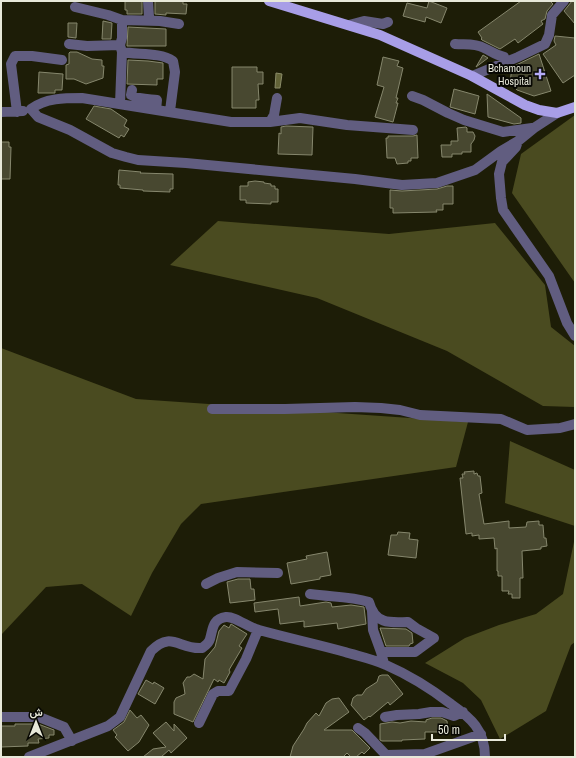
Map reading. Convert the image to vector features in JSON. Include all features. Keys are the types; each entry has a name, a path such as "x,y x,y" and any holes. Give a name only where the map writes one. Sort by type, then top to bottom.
{"main road":[{"path":"269,1 380,35 472,76 525,105 539,110 557,113 575,107"}],"street":[{"path":"148,1 149,18"},
{"path":"472,76 545,44 549,35 552,15 564,1"},
{"path":"75,7 122,20 160,21 179,24"},
{"path":"120,104 122,20"},
{"path":"349,25 364,21 383,24 388,22"},
{"path":"69,44 121,48 134,54 166,56 173,61 175,72 170,111"},
{"path":"455,44 483,47 495,56 504,57 505,62"},
{"path":"17,112 11,64 16,56 32,56 62,60"},
{"path":"132,90 132,95 135,97 157,100 156,110"},
{"path":"412,96 459,117 503,132 534,128"},
{"path":"1,112 17,112 31,109 38,103 68,98 82,98 231,122 270,122 300,118 347,125 413,130"},
{"path":"270,122 274,115 277,98"},
{"path":"31,109 38,117 70,130 112,153 138,160 355,179 402,185 437,183 475,170 557,113"},
{"path":"518,141 516,148 502,162 500,168 503,210 549,276 567,323 575,336"},
{"path":"212,409 356,407 390,409 420,415 501,419 527,430 560,428 575,424"},
{"path":"206,584 218,578 237,572 278,573"},
{"path":"310,594 330,597 357,598 369,602 377,618 391,622 408,622 434,638 415,652 381,652"},
{"path":"372,610 373,630 384,664"},
{"path":"29,757 108,726 120,717 152,651 162,642 175,642 196,649 202,648 210,641 213,626 220,618 226,617 231,617 258,630 346,652 384,664 425,685 463,712 472,721 484,741 485,757"},
{"path":"199,723 213,694 218,690 230,690 246,659 258,630"},
{"path":"385,717 397,714 419,714 431,712 442,712 454,716 463,712"},
{"path":"1,717 39,717 64,727 72,741"},
{"path":"358,728 365,733 386,755 425,754 481,734"}],"shaded area":[{"path":"276,73 282,74 280,88 275,88"},
{"path":"575,115 575,283 512,193 521,154"},
{"path":"218,221 389,234 495,223 545,285 551,327 575,346 575,407 543,406 447,351 317,298 170,265"},
{"path":"1,348 136,399 468,422 456,467 201,504 181,524 152,573 131,616 82,584 46,587 1,635"},
{"path":"510,441 575,470 575,526 505,503"},
{"path":"575,537 575,642 571,645 546,711 500,739 481,700 463,683 425,663 465,638 499,625 536,614 563,594"}],"building":[{"path":"125,1 142,1 142,14 127,14 127,10 125,10"},
{"path":"155,1 183,1 183,4 187,4 186,14 155,14"},
{"path":"429,1 447,8 441,23 426,17 425,22 403,16 407,3 427,8"},
{"path":"521,1 550,1 553,4 547,11 545,19 541,21 543,24 518,43 515,39 500,49 481,39 482,38 478,32"},
{"path":"572,1 575,1 575,24 564,11"},
{"path":"103,21 112,23 111,39 102,39"},
{"path":"68,23 77,23 76,38 68,37"},
{"path":"128,27 166,29 166,46 127,46"},
{"path":"555,36 575,38 575,75 563,83 543,54 556,45 554,41"},
{"path":"70,52 77,52 92,59 102,60 102,66 104,66 103,78 86,84 74,79 66,79 66,65 69,64"},
{"path":"539,54 551,91 534,96 517,90 510,83 512,67"},
{"path":"483,55 488,58 476,67"},
{"path":"383,57 399,61 397,66 403,68 396,98 398,98 396,103 398,103 393,122 375,117 384,87 377,85"},
{"path":"128,60 163,63 163,79 157,79 157,85 127,84"},
{"path":"232,67 257,67 257,72 263,72 263,84 258,84 259,100 256,100 256,108 232,108"},
{"path":"39,72 63,74 62,90 55,90 55,93 38,93"},
{"path":"454,89 479,96 475,114 450,107"},
{"path":"487,94 521,118 521,123 514,124 488,117"},
{"path":"94,106 111,109 127,120 124,126 129,129 124,137 121,135 119,138 86,119"},
{"path":"281,127 313,127 312,155 278,154 279,133 281,134"},
{"path":"466,127 467,132 473,132 475,136 471,144 471,152 452,154 452,157 442,157 441,145 451,145 451,141 458,141 457,128"},
{"path":"417,135 418,158 411,158 411,161 408,161 408,163 397,164 395,158 387,158 386,138 388,138 388,136"},
{"path":"1,142 9,142 9,147 11,147 10,179 1,179"},
{"path":"119,170 141,172 140,173 173,174 173,189 170,189 170,192 120,188 120,185 118,185"},
{"path":"248,182 264,182 271,184 271,186 275,186 275,189 278,189 278,202 271,202 271,204 246,203 246,200 240,200 240,186 248,186"},
{"path":"453,186 453,204 443,204 443,210 436,210 437,212 393,213 393,208 390,208 390,190 402,191 437,189"},
{"path":"474,471 474,474 477,473 478,476 480,476 482,493 479,494 484,524 509,521 509,528 526,527 527,522 539,521 539,525 543,525 544,538 546,538 547,546 541,547 541,549 522,551 523,578 520,578 520,598 512,598 512,594 508,594 509,591 502,591 502,576 498,576 497,548 495,549 494,538 479,539 479,535 472,536 472,533 466,534 460,478 463,478 462,474 465,474 464,472"},
{"path":"398,532 410,533 409,539 418,540 416,558 388,555 391,535 397,535"},
{"path":"327,552 331,575 320,577 320,579 291,584 287,563 307,559 306,556"},
{"path":"238,579 250,579 251,589 254,589 255,600 230,603 227,582"},
{"path":"299,597 300,606 326,602 331,603 332,607 351,605 364,607 366,624 338,629 337,623 304,627 304,621 280,624 278,609 255,612 254,603"},
{"path":"231,624 247,634 239,646 242,648 229,670 230,672 224,683 219,680 218,682 214,679 193,722 174,714 174,702 176,698 185,694 183,683 187,677 194,674 203,679 205,659 215,647 219,631 224,625 229,628"},
{"path":"380,628 406,629 412,633 413,643 409,646 386,646"},
{"path":"388,675 403,694 390,705 388,702 364,720 351,705 353,698 357,695 362,695 366,689 377,682 379,676"},
{"path":"146,680 153,684 154,682 164,688 155,704 138,694"},
{"path":"339,698 349,712 324,730 352,730 370,748 364,754 362,752 356,757 351,757 347,753 343,757 290,757 293,746 307,723 316,713 319,716 326,703 332,699"},
{"path":"130,710 137,718 141,715 149,725 139,742 128,751 115,737 117,735 113,730 124,722"},
{"path":"441,718 447,721 448,732 425,732 425,739 402,741 380,740 380,724 411,721 426,722 426,720"},
{"path":"166,722 174,731 174,724 187,738 171,753 169,750 161,757 143,757 153,749 166,747 153,733"},
{"path":"15,724 38,724 54,730 54,735 49,735 49,738 38,739 39,743 28,743 28,746 1,747 1,726 15,726"}],"place":[{"name":"Bchamoun Hospital","path":"540,74"}]}
